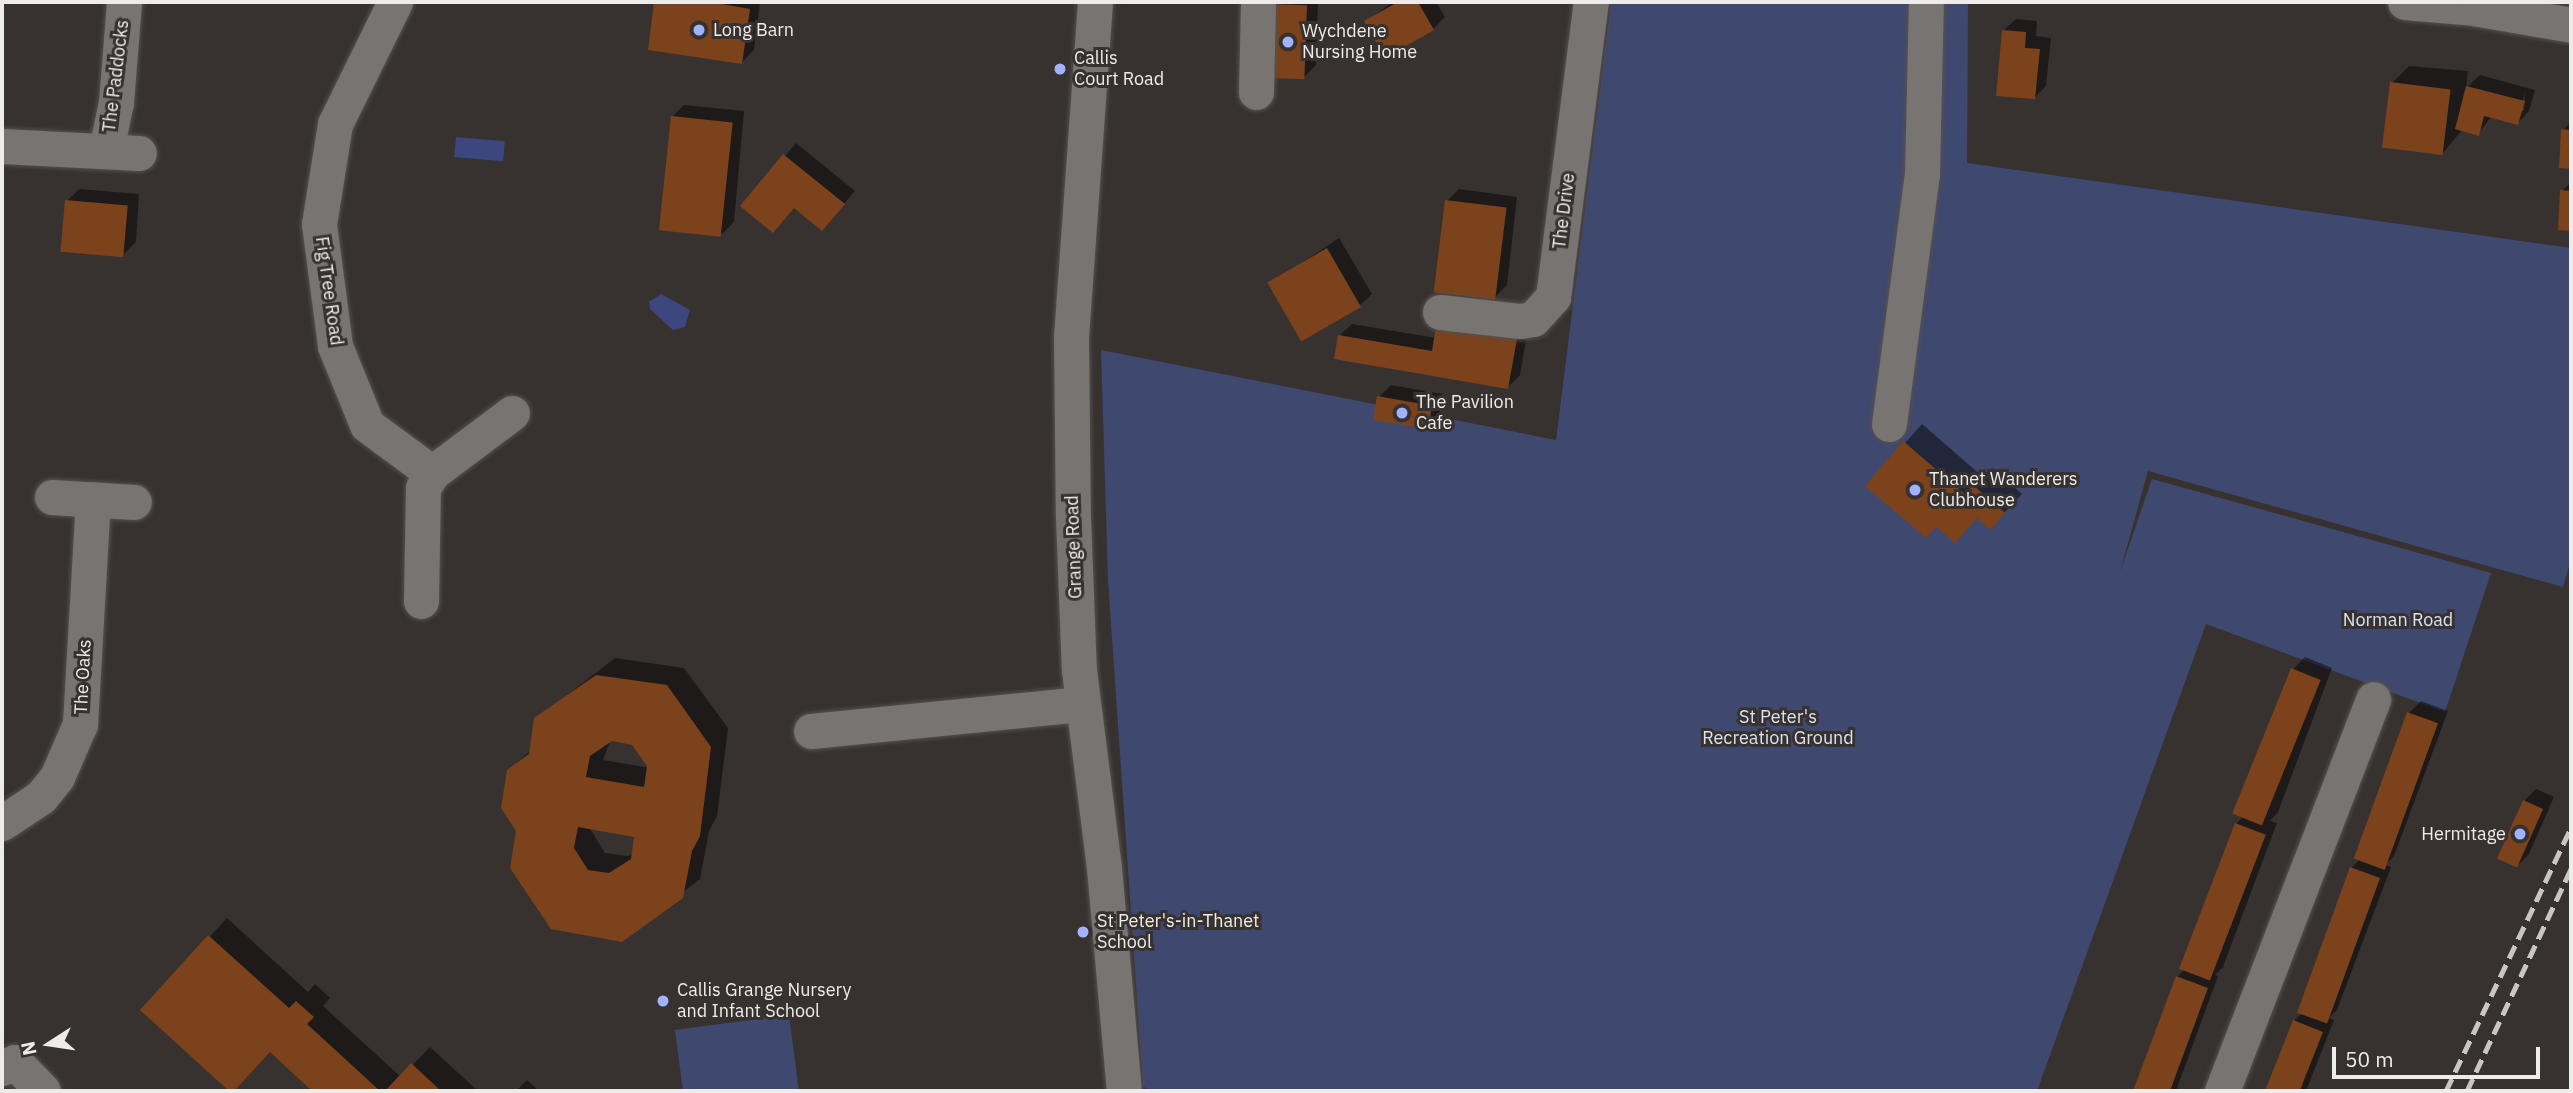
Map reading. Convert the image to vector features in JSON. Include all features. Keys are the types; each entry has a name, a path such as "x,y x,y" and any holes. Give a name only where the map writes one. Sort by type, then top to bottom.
{"street":[{"name":"The Paddocks","path":"2,146 122,151 116,102 124,2"},
{"name":"Fig Tree Road","path":"396,2 335,124 319,224 335,346 367,425 432,473"},
{"name":"Grange Road","path":"1095,2 1071,337 1073,517 1083,704 1124,1091"},
{"path":"1256,92 1258,2"},
{"name":"The Drive","path":"1440,312 1520,321 1533,318 1553,297 1591,2"},
{"path":"1889,424 1922,174 1926,2"},
{"path":"2405,2 2473,5 2571,25"},
{"path":"430,582 422,501 432,473 510,411"},
{"path":"52,497 134,502"},
{"name":"The Oaks","path":"2,823 41,797 57,777 80,724 93,499"},
{"path":"2222,1091 2373,699"},
{"path":"811,732 1083,704"},
{"path":"2,1068 16,1062 43,1091"}],"green space":[{"name":"St Peter's Recreation Ground","path":"1611,2 1968,2 1967,163 2571,248 2571,560 2563,587 2148,471 2120,572 2152,479 2491,573 2445,712 2206,624 2037,1091 1150,1091 1143,1086 1108,580 1101,350 1556,440"},
{"path":"789,1015 799,1091 683,1091 675,1030"}],"shaded area":[{"path":"456,137 505,141 503,161 454,157"},
{"path":"661,294 690,310 685,327 673,330 650,309 649,302"}],"building":[{"name":"Long Barn","path":"654,2 711,2 750,9 742,64 648,50"},
{"path":"1398,2 1418,2 1434,30 1385,58 1364,21"},
{"name":"Wychdene Nursing Home","path":"1270,4 1307,5 1304,79 1267,78"},
{"path":"2002,30 2026,32 2025,48 2040,49 2035,99 1996,96"},
{"path":"2390,82 2451,89 2443,155 2382,148"},
{"path":"2466,86 2525,101 2518,125 2484,116 2479,136 2455,129"},
{"path":"671,116 733,122 721,237 659,230"},
{"path":"2561,129 2571,130 2571,169 2559,168"},
{"path":"783,154 845,204 822,231 794,208 773,233 740,206"},
{"path":"2560,190 2571,191 2571,231 2558,230"},
{"path":"65,200 128,205 123,257 60,252"},
{"path":"1445,200 1507,208 1495,300 1434,292"},
{"path":"1327,248 1361,307 1301,341 1267,282"},
{"path":"1437,320 1518,333 1508,389 1334,359 1338,335 1432,351"},
{"name":"The Pavilion Cafe","path":"1377,396 1432,406 1428,429 1373,420"},
{"name":"Thanet Wanderers Clubhouse","path":"1903,441 1965,494 1973,485 2005,513 1990,530 1977,518 1955,543 1936,527 1926,538 1865,486"},
{"path":"2291,668 2321,680 2262,826 2232,814"},
{"path":"596,675 667,685 711,747 700,836 692,851 683,898 622,942 551,929 510,868 516,831 501,808 507,770 529,754 534,718","holes":["612,741 632,745 647,766 644,787 586,777 590,756","578,827 634,837 631,859 609,873 588,870 574,848"]},
{"path":"2407,712 2438,723 2385,870 2354,859"},
{"name":"Hermitage","path":"2523,800 2543,809 2517,867 2497,858"},
{"path":"2235,823 2266,835 2210,980 2179,969"},
{"path":"2350,867 2380,878 2327,1024 2297,1013"},
{"path":"208,935 289,1008 296,1001 314,1017 307,1024 380,1091 312,1091 270,1052 234,1091 229,1091 140,1010"},
{"path":"2176,976 2208,988 2170,1091 2133,1091"},
{"path":"2293,1020 2323,1032 2300,1091 2265,1091"},
{"path":"411,1063 441,1091 385,1091"}],"railway":[{"path":"2446,1091 2571,828"},
{"path":"2467,1091 2571,869"}],"place":[{"name":"Long Barn","path":"699,30"},
{"name":"Wychdene Nursing Home","path":"1288,42"},
{"name":"Callis Court Road","path":"1060,69"},
{"name":"The Pavilion Cafe","path":"1402,413"},
{"name":"Thanet Wanderers Clubhouse","path":"1915,490"},
{"name":"Hermitage","path":"2520,834"},
{"name":"St Peter's-in-Thanet School","path":"1083,932"},
{"name":"Callis Grange Nursery and Infant School","path":"663,1001"}],"park label":[{"name":"Norman Road","path":"2398,620"}]}
